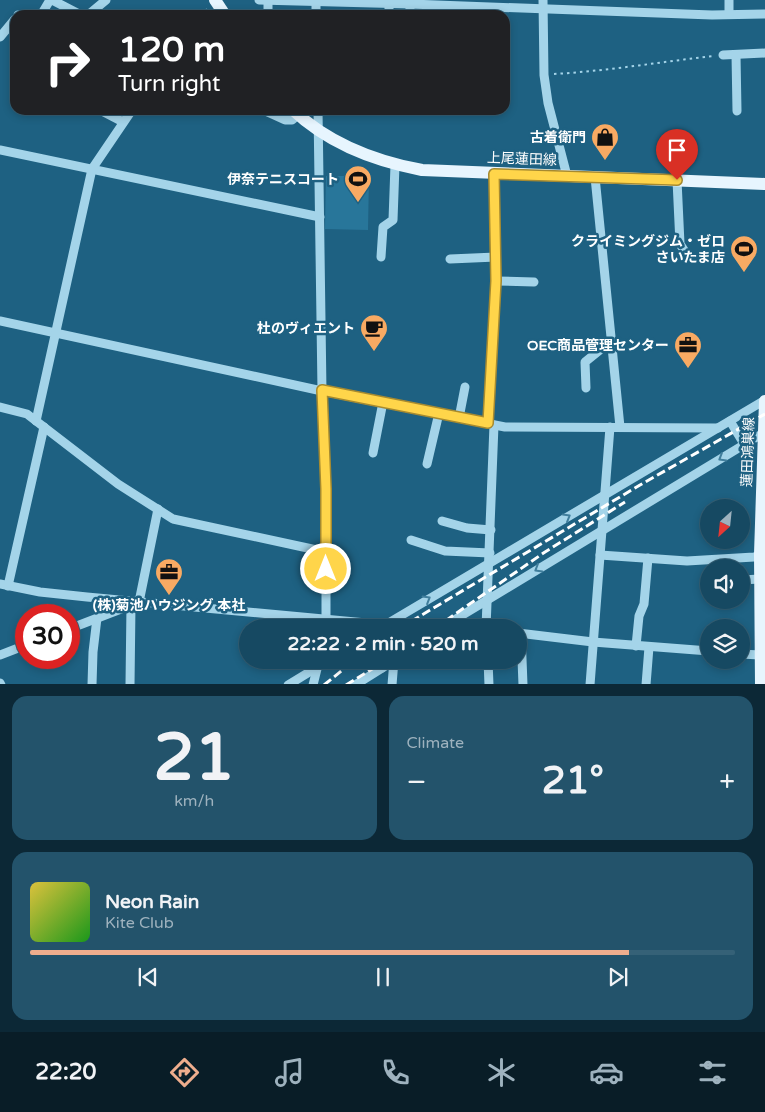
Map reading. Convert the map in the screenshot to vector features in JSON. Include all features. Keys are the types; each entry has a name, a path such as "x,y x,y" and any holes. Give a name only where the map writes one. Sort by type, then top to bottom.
{"main road":[{"name":"上尾蓮田線","path":"300,115 319,131 361,154 395,165 422,170 765,184"},
{"name":"蓮田鴻巣線","path":"761,684 760,579 765,401"}],"street":[{"path":"51,0 71,10"},
{"path":"94,10 106,0"},
{"path":"259,0 543,5 712,15 765,14"},
{"path":"729,0 729,14"},
{"path":"389,3 389,10"},
{"path":"410,4 410,10"},
{"path":"543,5 544,75 548,103 567,176"},
{"path":"0,37 10,25"},
{"path":"723,55 765,53"},
{"path":"736,55 737,111"},
{"path":"110,115 123,122"},
{"path":"128,115 92,168 55,333 40,424 4,585 40,592 135,604 278,619"},
{"path":"273,115 284,120 292,120 294,115"},
{"path":"318,115 326,552 325,619"},
{"path":"0,150 320,217"},
{"path":"381,258 383,227 393,220 395,165"},
{"path":"486,619 491,530 491,424 496,281 494,174"},
{"path":"595,177 620,427"},
{"path":"677,180 680,244 689,258"},
{"path":"450,259 496,257"},
{"path":"496,281 534,282"},
{"path":"0,321 505,427 718,428"},
{"path":"586,388 585,362 611,341"},
{"path":"459,418 465,386"},
{"path":"393,619 490,557 606,495 765,401"},
{"path":"373,453 383,402"},
{"path":"0,407 27,414 118,484 173,519 326,552"},
{"path":"427,464 439,413"},
{"path":"730,421 744,444"},
{"path":"590,684 610,427"},
{"path":"455,619 764,432"},
{"path":"130,684 135,604 158,509"},
{"path":"442,521 467,528 491,530"},
{"path":"411,540 445,551 490,557"},
{"path":"600,555 687,561 754,557 762,554"},
{"path":"636,646 639,616 644,604 648,558"},
{"path":"750,580 760,579"},
{"path":"80,624 135,604"},
{"path":"92,684 97,618"},
{"path":"527,634 593,642 700,650"},
{"path":"646,684 650,646"},
{"path":"0,655 15,649"},
{"path":"750,654 760,655"},
{"path":"288,684 309,669"},
{"path":"313,684 317,669"},
{"path":"355,684 380,669"},
{"path":"392,684 394,669"},
{"path":"489,669 490,684"},
{"path":"522,669 523,684"}],"path":[{"path":"544,75 598,72 644,64 723,55"}],"shaded area":[{"path":"326,176 369,176 368,230 325,229"}],"railway":[{"path":"415,619 640,485 765,414"},
{"path":"448,619 545,552 625,502"},
{"path":"325,684 344,669"},
{"path":"348,684 372,669"}],"place":[{"name":"古着衛門","path":"605,161"},
{"name":"伊奈テニスコート","path":"358,203"},
{"name":"クライミングジム・ゼロ さいたま店","path":"744,273"},
{"name":"杜のヴィエント","path":"374,352"},
{"name":"OEC商品管理センター","path":"688,369"},
{"name":"(株)菊池ハウジング 本社","path":"169,596"}],"route":[{"path":"326,569 326,489 322,390 488,423 496,281 494,174 677,180"}]}
